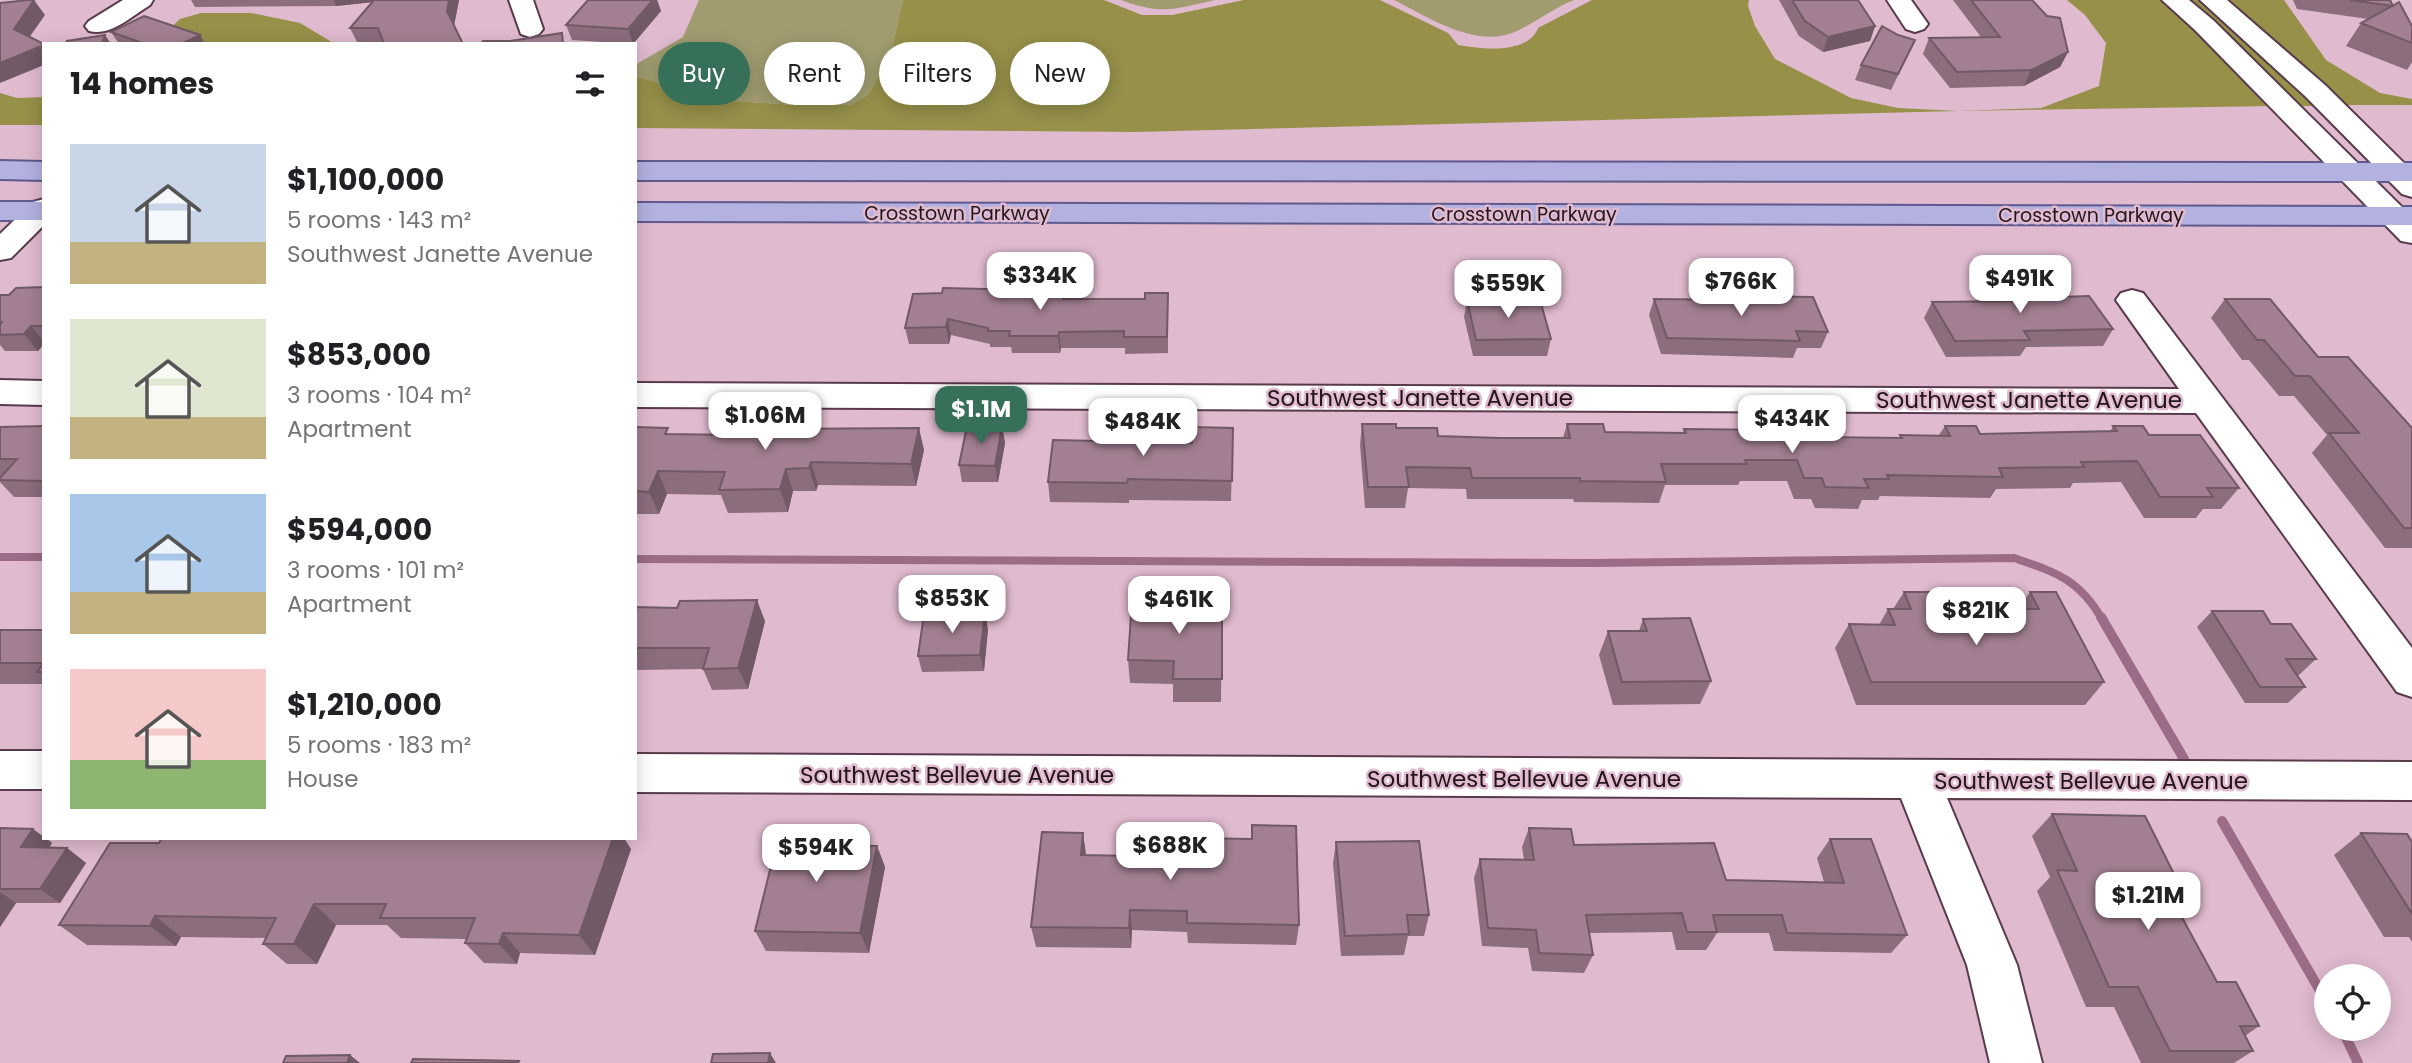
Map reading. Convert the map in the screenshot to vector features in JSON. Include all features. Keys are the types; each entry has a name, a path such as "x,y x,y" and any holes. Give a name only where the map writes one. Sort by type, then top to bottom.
{"main road":[{"path":"0,170 42,170"},
{"name":"Crosstown Parkway","path":"637,171 2350,172 2407,177"},
{"path":"0,211 42,210"},
{"name":"Crosstown Parkway","path":"637,212 2406,222"}],"street":[{"path":"98,26 141,0"},
{"path":"521,0 530,29"},
{"path":"1899,0 1916,24"},
{"path":"2174,0 2204,25 2350,172 2406,222"},
{"path":"2212,0 2309,85 2407,177"},
{"path":"0,251 42,211"},
{"path":"2132,300 2412,680"},
{"path":"0,392 42,393"},
{"name":"Southwest Janette Avenue","path":"637,395 2205,401"},
{"path":"0,770 42,770"},
{"name":"Southwest Bellevue Avenue","path":"637,774 2412,781"},
{"path":"1917,781 1992,965 2016,1063"}],"shaded area":[{"path":"699,0 903,0 893,42 879,42 879,75 865,97 865,42 764,42 764,103 750,102 750,42 674,42 683,37"},
{"path":"903,0 1104,0 1142,15 1172,15 1244,0 1380,0 1448,33 1458,45 1503,48 1525,43 1533,37 1538,28 1592,0 1749,0 1748,6 1755,26 1775,59 1851,98 1898,108 1958,111 1135,132 637,128 637,77 658,83 658,105 750,105 750,102 764,105 865,105 865,97 879,75 879,105 996,105 996,42 893,42"},
{"path":"1121,0 1215,0 1158,9"},
{"path":"1394,0 1574,0 1517,31 1486,37 1453,29"},
{"path":"2067,0 2164,0 2194,25 2274,106 1958,111 2041,108 2099,86 2106,43 2085,15"},
{"path":"2183,0 2202,0 2320,106 2296,106"},
{"path":"2222,0 2284,0 2326,60 2380,93 2412,99 2412,105 2342,105"},
{"path":"201,13 251,13 300,23 332,42 178,42 164,34 180,19"},
{"path":"658,52 658,83 637,77 637,64"},
{"path":"0,93 17,98 42,97 42,125 0,125"}],"building":[{"path":"34,0 14,29 42,43 42,46 0,63 0,3"},
{"path":"374,0 449,0 447,11 462,42 383,42 378,28 350,28"},
{"path":"588,0 653,0 628,29 566,25"},
{"path":"1792,0 1858,0 1875,26 1828,37 1805,21"},
{"path":"1971,0 2032,0 2047,16 2060,18 2068,52 2031,70 1957,72 1929,38 2000,37"},
{"path":"2350,0 2390,0 2393,6"},
{"path":"2399,2 2412,26 2412,43 2361,23"},
{"path":"144,16 200,35 185,42 139,42 111,32"},
{"path":"1882,26 1915,40 1898,74 1861,65"},
{"path":"562,33 563,42 482,42 510,41"},
{"path":"105,35 103,42 67,41"},
{"path":"2013,284 2050,284 2059,297 2089,296 2113,329 2024,331 2030,340 1955,341 1932,302 2024,301"},
{"path":"42,287 42,326 31,326 24,334 0,335 0,295 9,295 16,288"},
{"path":"943,288 1064,291 1063,299 1145,299 1145,293 1168,293 1167,337 1124,337 1124,331 1059,332 1058,336 1009,336 1010,331 988,331 988,328 948,319 946,327 905,328 913,294 942,293"},
{"path":"1750,296 1813,297 1828,332 1796,331 1800,341 1667,338 1654,299 1751,300"},
{"path":"2225,299 2270,299 2318,357 2348,357 2412,428 2412,528 2404,528 2329,433 2359,433 2310,376 2295,376 2264,340 2257,340"},
{"path":"1467,300 1540,300 1551,339 1476,340"},
{"path":"775,419 772,429 919,428 911,464 811,462 809,468 786,469 780,489 719,490 725,472 658,471 649,492 637,491 637,427 668,428 665,434 736,435 741,420"},
{"path":"1099,423 1132,424 1130,442 1192,443 1193,427 1233,428 1232,481 1128,479 1127,483 1048,482 1053,440 1098,441"},
{"path":"1362,424 1396,424 1396,428 1437,428 1438,436 1500,438 1570,438 1567,424 1603,424 1605,432 1686,433 1684,429 1785,430 1783,426 1816,426 1820,437 1902,438 1900,435 1950,436 1945,426 1976,426 1980,434 2117,431 2113,426 2143,426 2149,435 2200,435 2239,488 2207,488 2213,497 2160,497 2137,461 2081,462 2084,467 1999,468 2003,477 1887,475 1889,479 1864,479 1869,488 1825,487 1822,478 1804,478 1797,460 1745,460 1747,464 1661,464 1666,482 1580,481 1580,478 1472,478 1470,468 1406,467 1409,487 1368,487"},
{"path":"42,426 42,481 0,480 17,459 0,459 0,427"},
{"path":"967,426 1002,427 995,466 959,465"},
{"path":"1904,592 1930,592 1945,624 2023,624 2014,609 2039,609 2030,592 2056,592 2104,682 1871,682 1849,624 1895,625 1888,609 1911,609"},
{"path":"757,600 738,668 703,669 709,648 637,648 637,607 677,608 680,601"},
{"path":"1132,600 1222,601 1222,679 1173,679 1174,661 1128,660"},
{"path":"2212,611 2263,611 2271,624 2291,624 2316,659 2286,659 2305,687 2260,687"},
{"path":"985,613 980,655 918,656 924,614"},
{"path":"1690,618 1711,681 1622,682 1608,631 1647,631 1643,619"},
{"path":"0,630 42,630 42,663 0,663"},
{"path":"2052,814 2145,816 2192,910 2178,910 2217,982 2236,982 2259,1026 2240,1026 2253,1051 2170,1051 2138,987 2109,987 2057,870 2077,871"},
{"path":"781,825 829,826 825,845 877,846 860,933 755,931"},
{"path":"1252,825 1296,826 1299,925 1187,923 1187,911 1130,910 1129,928 1031,927 1042,832 1083,833 1081,855 1189,857 1190,838 1252,839"},
{"path":"0,828 33,829 21,847 67,848 40,889 0,889"},
{"path":"1529,828 1571,829 1574,845 1714,843 1726,880 1844,883 1830,839 1871,839 1907,935 1787,933 1782,915 1713,915 1717,932 1687,932 1682,913 1586,915 1593,955 1539,953 1536,930 1488,928 1480,859 1534,860"},
{"path":"2361,833 2407,834 2412,842 2412,914"},
{"path":"161,840 612,840 579,935 503,933 499,944 465,943 475,918 380,918 386,904 314,904 294,944 263,944 276,918 155,916 150,926 59,925 110,843 159,843"},
{"path":"1419,841 1429,915 1407,915 1409,934 1345,936 1336,842"},
{"path":"770,1053 768,1063 711,1063 713,1054"},
{"path":"350,1055 347,1063 283,1063 286,1056"},
{"path":"413,1059 519,1061 411,1063"}],"waterway":[{"path":"0,557 42,557"},
{"path":"637,559 1592,563 2014,558 2065,579 2084,595 2102,619"},
{"path":"2101,617 2184,759"},
{"path":"2222,821 2314,980"},
{"path":"2348,1041 2358,1063"}]}
